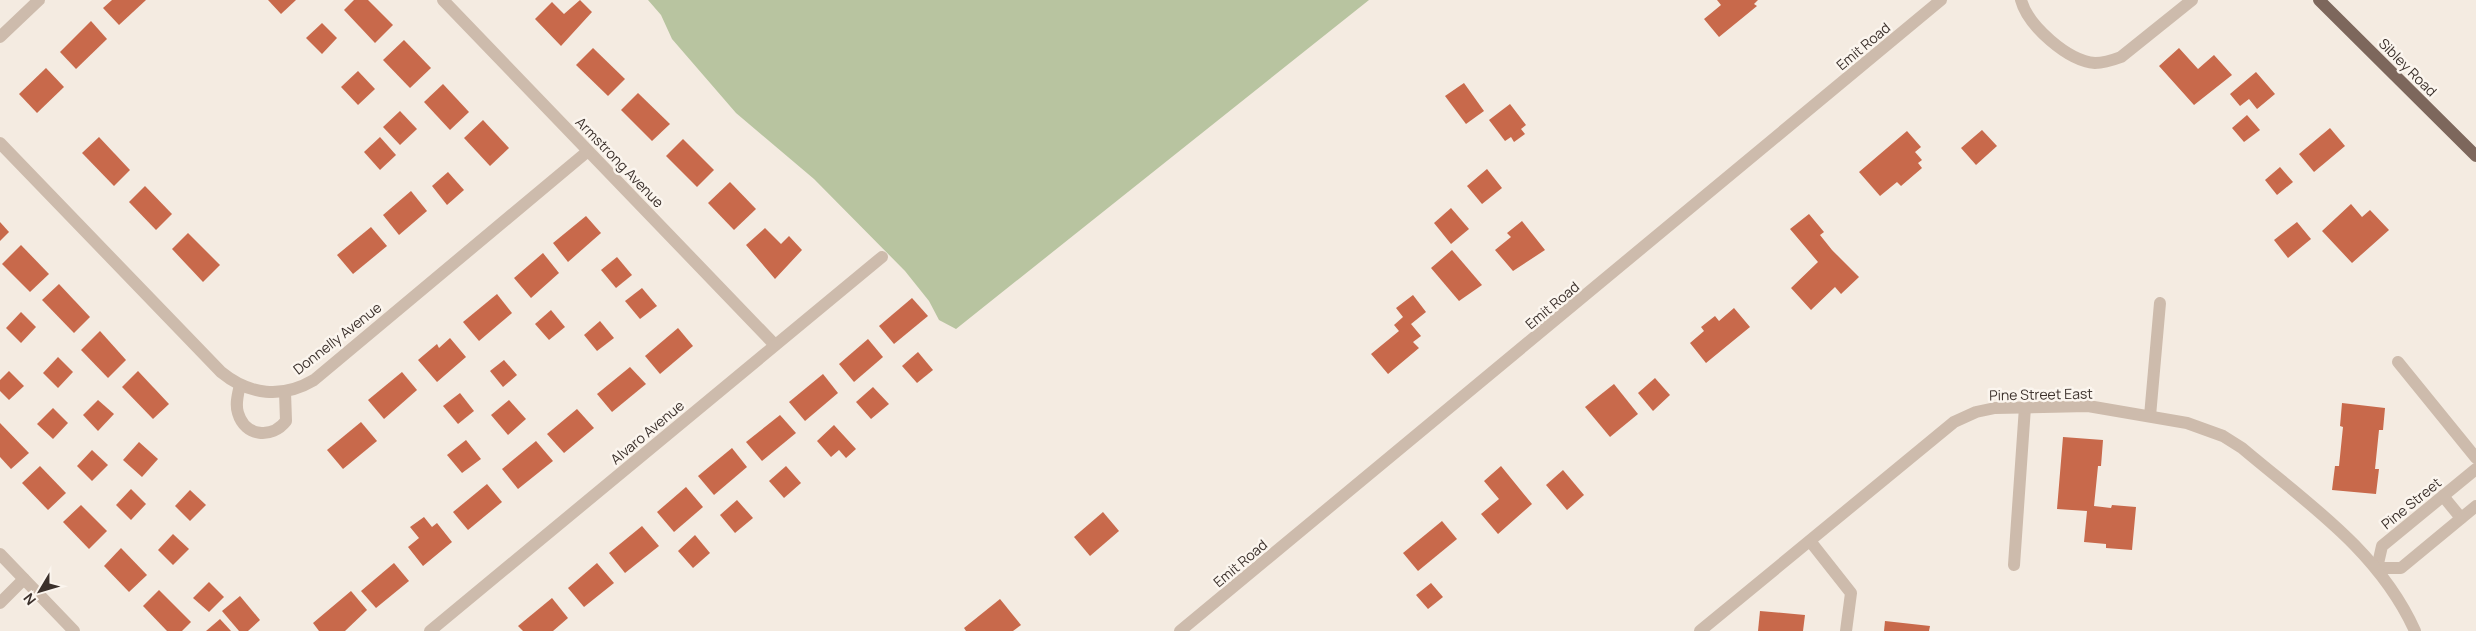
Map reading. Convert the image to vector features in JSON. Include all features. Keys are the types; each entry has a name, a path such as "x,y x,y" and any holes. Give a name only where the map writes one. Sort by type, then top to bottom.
{"main road":[{"name":"Sibley Road","path":"2320,0 2476,156"}],"street":[{"path":"0,37 39,0"},
{"name":"Armstrong Avenue","path":"443,0 775,345"},
{"name":"Emit Road","path":"1180,631 1941,0"},
{"path":"2021,0 2023,7 2045,36 2080,59 2094,63 2108,62 2121,57 2192,0"},
{"name":"Donnelly Avenue","path":"0,143 221,372 240,385 264,392 285,392 304,386 314,380 588,151"},
{"name":"Alvaro Avenue","path":"430,631 882,257"},
{"path":"2150,416 2160,303"},
{"path":"2398,362 2476,458"},
{"path":"240,385 238,412 246,426 261,434 274,432 286,421 285,392"},
{"name":"Pine Street East","path":"1700,631 1954,422 1976,412 1995,408 2088,406 2203,427 2223,436 2242,448 2350,539 2377,568 2405,608 2415,631"},
{"path":"2014,565 2025,407"},
{"name":"Pine Street","path":"2377,568 2382,546 2476,469"},
{"path":"2444,496 2461,518"},
{"path":"2377,568 2401,568 2476,506"},
{"path":"1810,541 1851,593 1846,631"},
{"path":"0,554 74,631"},
{"path":"0,603 24,579"}],"green space":[{"path":"648,0 1369,0 956,329 939,320 929,301 905,271 814,179 736,113 672,39 661,15"}],"building":[{"path":"112,0 146,0 119,25 103,8"},
{"path":"268,0 296,0 281,14"},
{"path":"354,0 368,0 393,25 375,43 344,10"},
{"path":"580,0 592,12 561,46 535,19 552,2 564,14"},
{"path":"1717,0 1758,0 1754,4 1757,6 1719,37 1704,19 1721,5"},
{"path":"91,21 107,39 76,69 60,52"},
{"path":"322,23 337,38 322,54 306,38"},
{"path":"404,40 431,68 410,88 383,60"},
{"path":"593,48 625,79 608,96 576,65"},
{"path":"2179,48 2198,69 2214,55 2232,75 2194,105 2159,66"},
{"path":"46,68 64,87 37,113 19,94"},
{"path":"358,71 375,89 358,105 341,87"},
{"path":"2256,72 2275,94 2257,109 2249,99 2240,106 2230,94"},
{"path":"1464,83 1484,111 1466,124 1445,96"},
{"path":"443,84 469,112 450,130 424,102"},
{"path":"638,93 670,124 652,141 621,110"},
{"path":"1510,104 1526,125 1521,129 1525,134 1514,142 1511,137 1505,141 1489,120"},
{"path":"400,111 417,129 400,145 383,127"},
{"path":"2247,115 2260,130 2244,142 2232,128"},
{"path":"483,120 509,148 490,166 464,138"},
{"path":"2330,128 2345,146 2314,172 2299,154"},
{"path":"1982,130 1997,146 1976,165 1961,148"},
{"path":"1907,131 1921,147 1915,152 1922,160 1918,163 1922,168 1901,186 1897,182 1880,196 1859,172"},
{"path":"99,137 130,170 114,186 82,153"},
{"path":"380,137 396,155 380,170 364,152"},
{"path":"683,139 714,170 697,187 666,156"},
{"path":"2280,167 2293,182 2277,195 2265,180"},
{"path":"1487,169 1502,188 1482,204 1467,186"},
{"path":"448,172 464,190 447,205 432,186"},
{"path":"730,182 756,209 734,230 708,203"},
{"path":"145,186 172,214 156,230 129,202"},
{"path":"411,191 427,211 399,235 383,215"},
{"path":"2351,204 2362,217 2370,210 2389,230 2352,263 2322,231"},
{"path":"1451,208 1469,229 1451,244 1434,223"},
{"path":"1809,214 1824,232 1820,235 1859,277 1841,294 1835,287 1811,310 1791,288 1818,262 1790,229"},
{"path":"586,216 601,233 568,262 553,243"},
{"path":"1522,221 1545,250 1513,271 1495,250 1511,237 1507,233"},
{"path":"0,222 9,232 0,241"},
{"path":"2297,222 2311,239 2288,258 2274,240"},
{"path":"371,227 387,246 353,274 337,255"},
{"path":"765,228 781,244 789,236 802,250 775,279 746,245"},
{"path":"188,233 220,265 203,282 172,249"},
{"path":"21,245 49,274 30,292 2,264"},
{"path":"1452,250 1482,285 1459,301 1431,268"},
{"path":"543,253 559,273 531,298 514,278"},
{"path":"617,257 632,275 616,288 601,270"},
{"path":"59,284 90,317 74,333 42,300"},
{"path":"642,288 657,306 640,319 625,301"},
{"path":"497,294 512,313 479,341 463,322"},
{"path":"1413,295 1426,312 1411,324 1421,336 1413,342 1419,348 1388,374 1371,354 1399,331 1394,325 1403,317 1396,308"},
{"path":"912,298 928,316 894,344 879,326"},
{"path":"1734,308 1750,327 1706,363 1690,343 1704,331 1701,327 1715,316 1719,321"},
{"path":"551,310 565,327 549,340 535,324"},
{"path":"21,312 36,327 21,343 6,328"},
{"path":"600,321 614,338 597,351 584,335"},
{"path":"678,328 693,346 660,374 645,356"},
{"path":"100,331 126,360 108,378 81,350"},
{"path":"450,338 466,357 437,382 418,360 437,344 439,348"},
{"path":"868,339 883,357 854,382 839,364"},
{"path":"918,352 933,370 917,383 902,366"},
{"path":"58,357 73,372 58,388 43,373"},
{"path":"504,360 517,375 503,387 490,371"},
{"path":"630,367 646,384 612,412 597,394"},
{"path":"9,371 24,386 9,400 0,391 0,380"},
{"path":"138,371 169,404 153,419 122,387"},
{"path":"402,372 417,390 384,419 368,400"},
{"path":"823,374 838,393 805,421 789,402"},
{"path":"1655,378 1670,395 1653,411 1638,393"},
{"path":"1614,384 1638,414 1610,437 1585,407"},
{"path":"873,387 889,404 871,419 856,402"},
{"path":"460,393 474,411 458,424 443,406"},
{"path":"98,400 114,414 98,431 83,415"},
{"path":"509,400 526,419 508,435 491,415"},
{"path":"2342,403 2385,408 2383,430 2379,430 2375,469 2379,469 2376,494 2332,490 2335,466 2339,466 2343,427 2340,426"},
{"path":"53,408 68,423 53,439 37,424"},
{"path":"577,409 594,428 564,453 547,434"},
{"path":"780,415 796,433 762,461 746,442"},
{"path":"361,422 377,441 343,469 327,450"},
{"path":"0,423 29,453 11,469 0,457"},
{"path":"834,425 856,449 846,458 839,450 831,457 817,441"},
{"path":"2063,437 2103,440 2101,466 2098,466 2094,506 2111,508 2112,505 2136,507 2132,550 2106,548 2106,544 2084,542 2087,511 2057,509"},
{"path":"466,440 481,459 462,473 447,455"},
{"path":"536,441 553,461 518,489 502,469"},
{"path":"139,442 158,459 142,477 123,460"},
{"path":"732,448 747,467 714,495 698,476"},
{"path":"92,450 108,465 92,481 77,466"},
{"path":"40,466 66,493 48,510 22,483"},
{"path":"786,466 801,483 784,498 769,481"},
{"path":"1501,466 1532,504 1498,534 1481,514 1499,499 1484,481"},
{"path":"1563,470 1584,495 1567,510 1546,485"},
{"path":"487,484 502,502 468,530 453,512"},
{"path":"686,487 703,507 674,532 657,512"},
{"path":"131,489 146,504 131,520 116,505"},
{"path":"190,490 206,505 190,521 175,506"},
{"path":"737,500 753,518 735,533 720,515"},
{"path":"81,505 107,531 89,549 63,522"},
{"path":"1103,512 1119,531 1090,556 1074,537"},
{"path":"424,517 432,527 437,523 452,542 423,566 408,547 419,538 410,527"},
{"path":"1442,521 1457,539 1418,571 1403,553"},
{"path":"642,526 659,546 625,573 609,553"},
{"path":"173,534 189,549 173,565 158,550"},
{"path":"695,535 710,553 693,568 678,551"},
{"path":"121,548 147,575 129,592 104,566"},
{"path":"394,563 409,581 376,608 361,591"},
{"path":"597,563 614,583 584,607 568,588"},
{"path":"209,582 224,597 209,612 193,598"},
{"path":"1431,583 1443,597 1428,609 1416,595"},
{"path":"159,590 191,622 182,631 167,631 143,606"},
{"path":"351,591 367,610 345,631 319,631 313,623"},
{"path":"240,596 260,620 248,631 239,631 222,611"},
{"path":"552,598 568,618 553,631 523,631 518,626"},
{"path":"1000,599 1021,625 1013,631 966,631 964,628"},
{"path":"1760,611 1805,615 1803,631 1758,631"},
{"path":"220,619 231,631 206,631"},
{"path":"1885,621 1930,626 1929,631 1884,631"}]}
